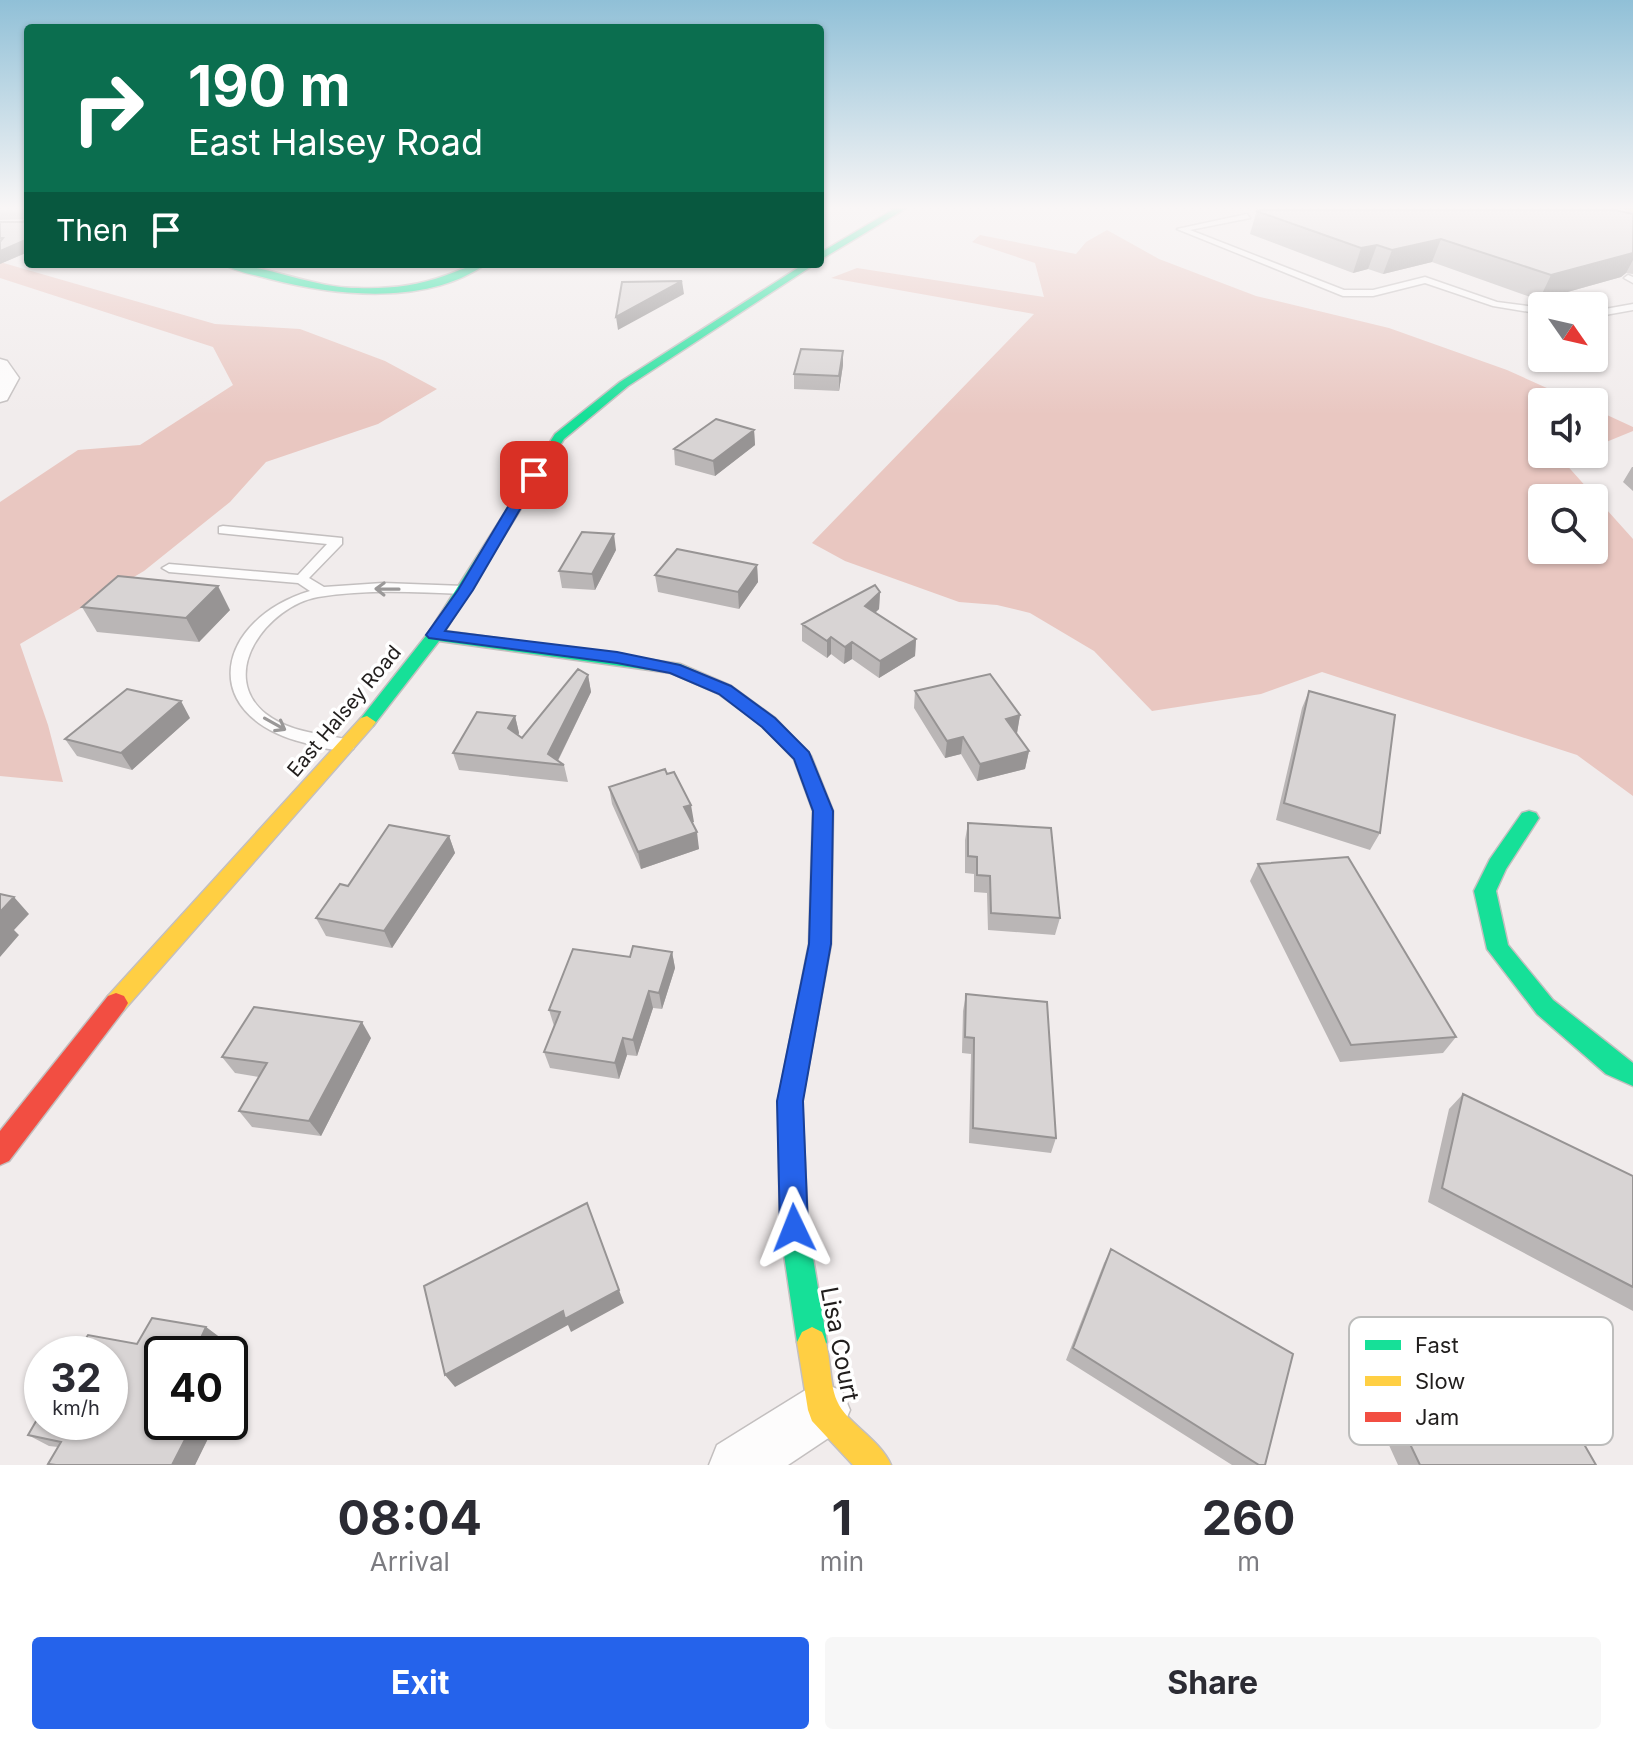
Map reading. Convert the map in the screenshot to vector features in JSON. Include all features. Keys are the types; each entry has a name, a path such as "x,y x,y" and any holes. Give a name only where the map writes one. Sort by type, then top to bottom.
{"street":[{"path":"274,277 311,288 343,291 429,283 448,277"},
{"name":"East Halsey Road","path":"0,1152 133,981 348,746 435,635 559,437 624,384 789,277"},
{"path":"0,365 9,378 0,396"},
{"name":"Lisa Court","path":"435,635 674,668 725,690 769,722 802,756 823,811 823,879 820,944 790,1101 794,1228 823,1410 875,1465"},
{"path":"1529,818 1497,865 1485,891 1498,949 1545,1007 1615,1066 1633,1075"},
{"path":"737,1465 823,1410"}],"lane":[{"path":"1303,277 1343,293 1373,293 1425,280 1486,301 1528,308"},
{"path":"1608,311 1633,307"},
{"path":"223,530 337,541 301,579"},
{"path":"169,568 301,579 323,593"},
{"path":"348,746 313,741 276,727 251,709 237,687 237,664 250,636 279,608 308,595 381,589 465,590"}],"shaded area":[{"path":"53,277 215,324 300,329 385,361 437,389 378,424 266,462 230,502 144,571 20,644 48,725 63,782 0,776 0,502 78,450 140,445 233,385 213,347 0,278"},
{"path":"917,277 1044,297 1039,277 1207,277 1256,296 1389,328 1507,370 1547,388 1528,388 1528,468 1569,468 1584,484 1528,484 1528,564 1608,564 1608,511 1633,539 1633,796 1577,755 1322,672 1261,694 1152,711 1094,651 1030,613 997,605 959,602 845,561 812,543 1034,314 831,278"},
{"path":"1608,415 1633,427 1633,431 1608,441"}],"building":[{"path":"682,281 616,317 622,282"},
{"path":"801,349 843,351 839,376 794,374"},
{"path":"716,419 754,430 713,461 674,449"},
{"path":"582,532 614,534 592,574 559,571"},
{"path":"677,549 757,565 738,592 655,575"},
{"path":"118,576 218,586 186,618 82,607"},
{"path":"875,585 880,592 865,606 916,639 880,661 852,642 845,647 831,637 827,641 802,624"},
{"path":"578,669 588,675 548,754 564,765 453,753 477,712 515,716 508,728 522,738"},
{"path":"990,674 1020,715 1006,719 1029,751 980,764 963,737 947,741 915,691"},
{"path":"127,689 181,701 121,753 65,739"},
{"path":"1309,691 1395,715 1380,833 1284,803"},
{"path":"665,769 667,774 674,772 691,805 684,807 697,832 638,852 609,787"},
{"path":"968,823 1051,828 1060,918 991,913 990,876 977,875 977,857 968,856"},
{"path":"389,825 449,836 384,931 316,918 340,884 348,886"},
{"path":"1348,857 1456,1037 1351,1045 1258,864"},
{"path":"0,894 14,897 0,912"},
{"path":"633,946 672,952 659,993 649,991 633,1040 623,1038 615,1063 544,1052 560,1012 549,1010 573,949 630,957"},
{"path":"966,994 1047,1002 1056,1138 973,1128 974,1038 965,1037"},
{"path":"254,1007 362,1022 309,1121 239,1111 267,1063 222,1057"},
{"path":"1463,1094 1633,1176 1633,1287 1442,1188"},
{"path":"587,1203 619,1290 565,1319 563,1311 445,1375 424,1286"},
{"path":"1111,1249 1293,1354 1265,1465 1259,1465 1073,1348"},
{"path":"152,1318 206,1327 202,1336 144,1336 144,1440 185,1440 172,1465 48,1464 61,1442 52,1440 128,1440 128,1342 137,1344"},
{"path":"1410,1445 1584,1445 1596,1465 1420,1465"}],"traffic: fast":[{"path":"277,277 355,291 416,287 449,277"},
{"path":"367,722 435,635 559,437 624,384 789,277"},
{"path":"435,635 674,668 725,690 769,722 802,756 823,811 820,944 790,1101 794,1228 812,1342"},
{"path":"1529,818 1497,865 1485,891 1498,949 1545,1007 1615,1066 1633,1075"}],"traffic: slow":[{"path":"116,1003 367,722"},
{"path":"812,1342 823,1410 875,1465"}],"traffic: jam":[{"path":"0,1152 116,1003"}],"route":[{"path":"534,475 435,635 674,668 725,690 769,722 802,756 823,811 820,944 790,1101 794,1228"}]}
